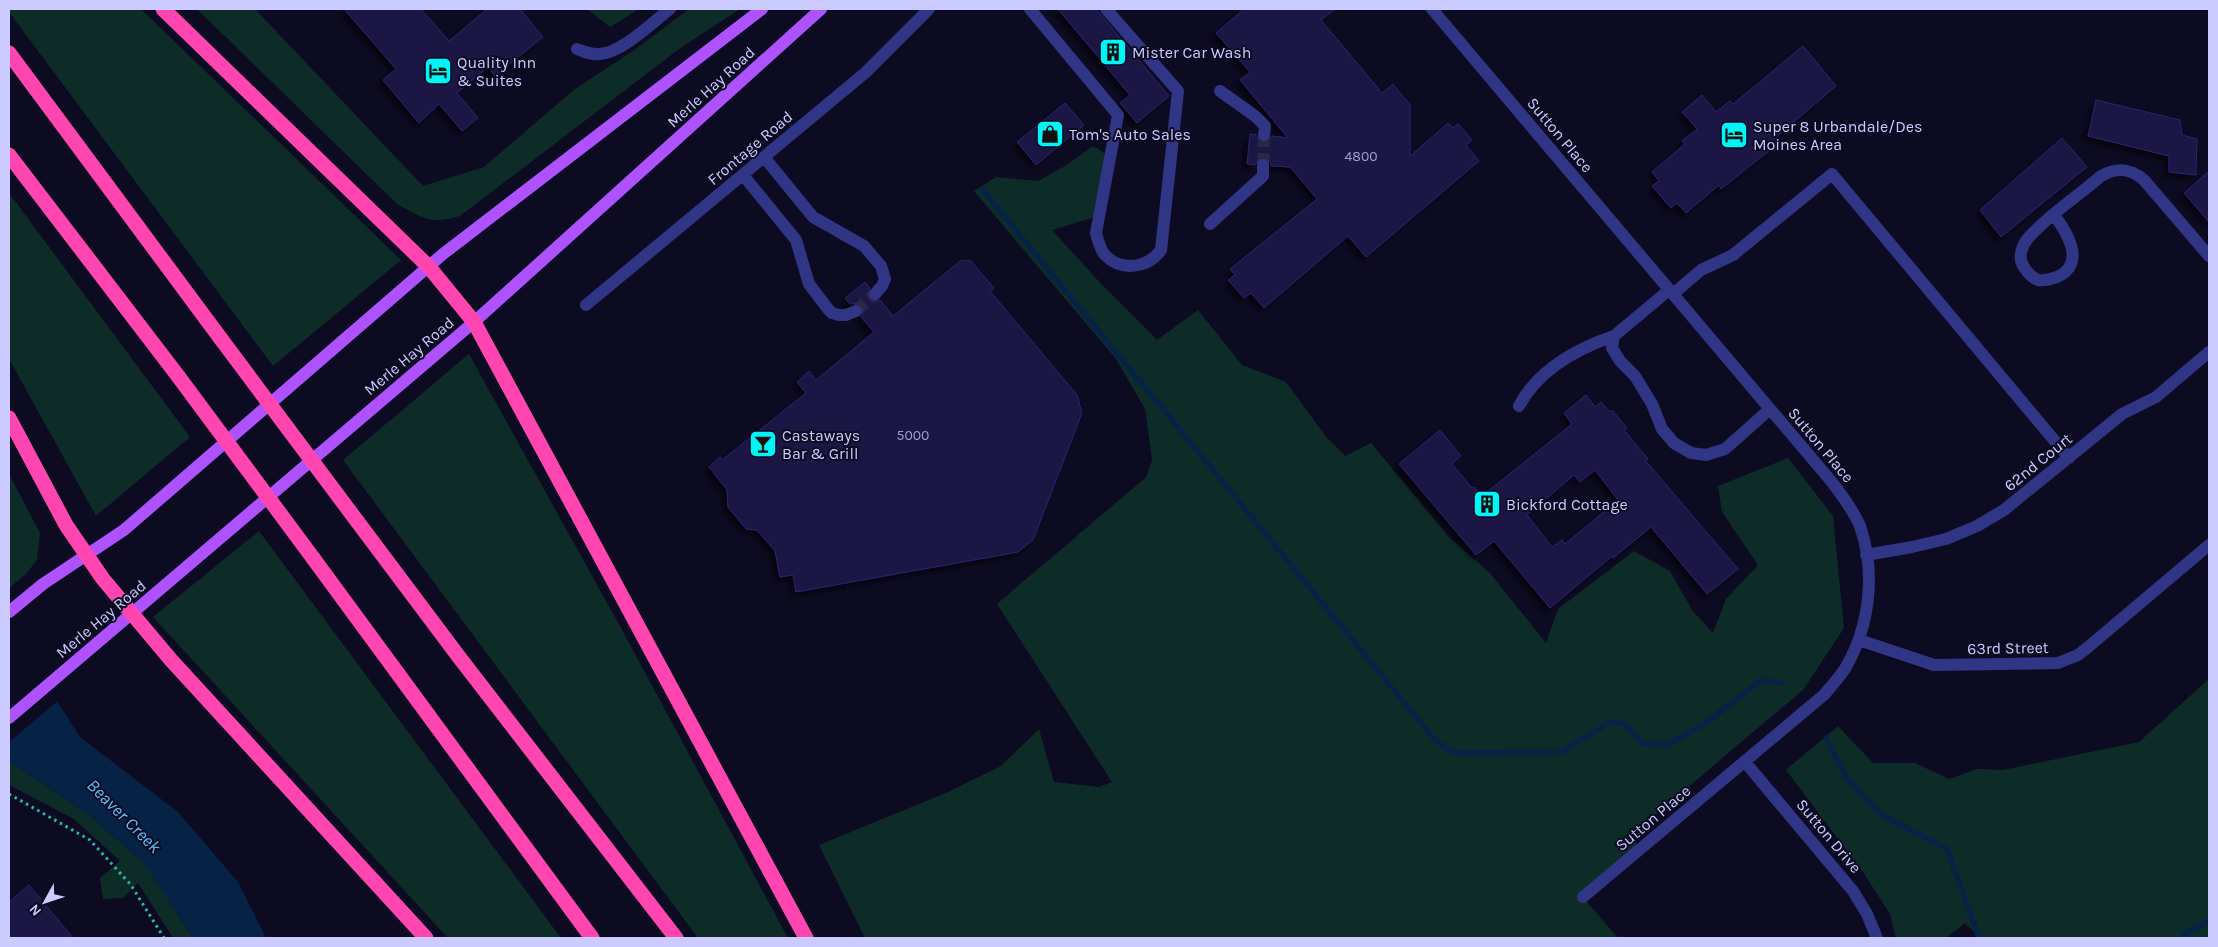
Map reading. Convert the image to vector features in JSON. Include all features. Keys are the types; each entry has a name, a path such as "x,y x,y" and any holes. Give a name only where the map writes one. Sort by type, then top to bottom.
{"highway":[{"path":"163,9 429,267 474,322 806,938"},
{"path":"9,53 458,656 676,938"},
{"path":"9,154 178,376 592,938"},
{"path":"9,418 66,525 86,556 132,614 171,660 426,938"}],"main road":[{"name":"Merle Hay Road","path":"9,612 43,584 124,530 443,254 762,9"},
{"name":"Merle Hay Road","path":"9,718 474,322 821,9"}],"street":[{"path":"577,49 590,54 602,54 621,46 670,9"},
{"name":"Frontage Road","path":"586,305 865,73 929,9"},
{"path":"1030,9 1118,115 1096,233 1106,256 1125,266 1138,266 1155,258 1161,250 1178,91 1106,9"},
{"name":"Sutton Place","path":"1432,9 1848,504 1860,527 1866,555 1869,573 1868,606 1859,640 1845,668 1825,694 1583,897"},
{"path":"1220,91 1255,116 1265,126 1264,136"},
{"path":"764,157 814,217 864,246 881,266 885,279 875,294"},
{"path":"1210,224 1263,176 1263,165"},
{"path":"2054,215 2066,231 2073,257 2068,267 2060,275 2049,280 2038,280 2027,273 2021,264 2021,251 2029,237 2054,215 2101,176 2110,171 2122,169 2135,173 2144,180 2209,256"},
{"path":"1519,406 1527,391 1572,353 1614,336 1701,270 1733,255 1832,174 2069,458"},
{"path":"742,175 796,240 809,284 832,314 846,315 856,311"},
{"path":"1614,336 1612,348 1635,376 1652,404 1662,429 1674,444 1691,453 1706,455 1725,449 1770,409"},
{"name":"62nd Court","path":"1866,555 1946,539 1977,526 2004,510 2122,414 2156,397 2209,352"},
{"name":"63rd Street","path":"1859,640 1919,661 1934,664 2058,663 2078,655 2087,648 2209,545"},
{"name":"Sutton Drive","path":"1745,762 1853,891 1868,914 1877,938"}],"path":[{"path":"9,794 90,840 131,885 164,938"}],"green space":[{"path":"9,9 141,9 401,260 273,366 9,12"},
{"path":"197,9 255,9 423,186 484,167 575,89 636,49 689,9 740,9 679,49 460,216 434,220 413,213 397,204"},
{"path":"587,9 639,9 610,27"},
{"path":"1093,146 1106,154 1095,217 1052,230 1104,287 1157,340 1198,310 1242,365 1286,382 1327,438 1345,456 1371,443 1449,537 1489,572 1546,643 1558,609 1634,551 1670,571 1692,610 1713,633 1726,599 1758,565 1722,512 1718,486 1788,458 1833,516 1844,628 1803,690 1630,836 1641,849 1583,897 1618,938 865,938 819,845 948,792 1001,766 1039,729 1054,782 1099,787 1112,782 997,604 1146,477 1152,460 1145,409 1116,359 974,191 996,177 1038,181 1065,166"},
{"path":"9,193 190,437 96,516 9,359"},
{"path":"469,354 621,628 788,938 698,938 343,460"},
{"path":"9,474 40,533 37,560 25,575 9,588"},
{"path":"259,531 561,938 448,938 153,617"},
{"path":"2209,679 2209,938 1980,938 1965,923 1946,938 1896,938 1890,914 1863,872 1786,770 1838,726 1873,763 1915,763 1949,779 1977,769 2003,770 2139,742"},
{"path":"9,761 93,818 147,866 193,938 173,938 138,883 123,898 103,899 100,878 120,861 74,819 9,785"}],"water":[{"name":"Beaver Creek","path":"9,648 57,701 80,737 178,812 238,882 266,938 193,938 147,866 93,818 9,761"}],"pier":[{"path":"9,646 59,700 9,742"}],"building":[{"name":"Quality Inn & Suites","path":"344,9 421,9 449,41 487,9 520,9 543,37 495,76 488,67 457,93 478,118 462,131 439,104 419,123 383,80 396,69"},
{"name":"Mister Car Wash","path":"1058,9 1096,9 1169,96 1137,123 1120,103 1130,95"},
{"path":"1244,9 1335,9 1321,20 1382,93 1393,84 1410,105 1410,156 1448,123 1453,128 1458,124 1472,140 1466,145 1479,161 1366,257 1348,236 1264,308 1251,293 1244,298 1228,280 1235,275 1230,269 1317,199 1290,167 1271,166 1270,161 1263,157 1259,158 1255,165 1247,164 1250,134 1256,135 1259,141 1264,143 1270,140 1272,136 1288,138 1240,80 1250,72 1216,33"},
{"name":"Super 8 Urbandale/Des Moines Area","path":"1803,46 1836,86 1766,146 1770,150 1721,189 1719,185 1686,213 1677,203 1671,208 1652,186 1659,181 1652,172 1685,144 1682,141 1697,129 1682,112 1702,95 1716,112 1730,101 1733,104"},
{"path":"2096,100 2180,120 2182,135 2197,139 2196,175 2169,172 2169,156 2088,136"},
{"name":"Tom's Auto Sales","path":"1065,103 1084,125 1036,165 1017,142"},
{"path":"2062,138 2087,167 2001,237 1980,210"},
{"path":"2209,171 2209,222 2184,193"},
{"path":"970,260 994,288 990,291 1077,395 1082,413 1033,540 1018,552 796,592 793,575 780,577 775,551 757,530 746,529 728,507 727,490 709,467 720,457 722,460 806,393 797,382 809,371 816,380 874,332 861,317 864,312 861,305 857,303 850,304 845,298 865,282 870,288 867,293 869,300 874,302 880,300 893,316 960,261"},
{"name":"Bickford Cottage","path":"1586,395 1595,407 1601,402 1610,412 1612,410 1627,428 1624,430 1648,459 1645,460 1738,569 1707,594 1651,527 1613,558 1612,556 1550,608 1494,541 1476,555 1399,464 1440,430 1461,456 1452,464 1472,488 1474,487 1482,496 1572,424 1564,413","holes":["1595,470 1618,500 1565,544 1562,540 1552,547 1527,515 1574,475 1580,482"]},
{"path":"29,885 73,938 9,938 9,902"}],"waterway":[{"path":"982,189 1435,740 1450,751 1461,753 1562,752 1610,722 1625,724 1642,743 1667,745 1707,722 1761,680 1782,683"},
{"path":"1826,738 1847,779 1883,816 1947,849 1979,938"},
{"path":"2182,938 2186,933 2209,921"}],"tunnel":[{"path":"1263,165 1264,135"},
{"path":"856,311 875,294"}],"place":[{"name":"Mister Car Wash","path":"1113,52"},
{"name":"Quality Inn & Suites","path":"438,71"},
{"name":"Tom's Auto Sales","path":"1050,134"},
{"name":"Super 8 Urbandale/Des Moines Area","path":"1734,135"},
{"name":"Castaways Bar & Grill","path":"763,444"},
{"name":"Bickford Cottage","path":"1487,504"}]}
